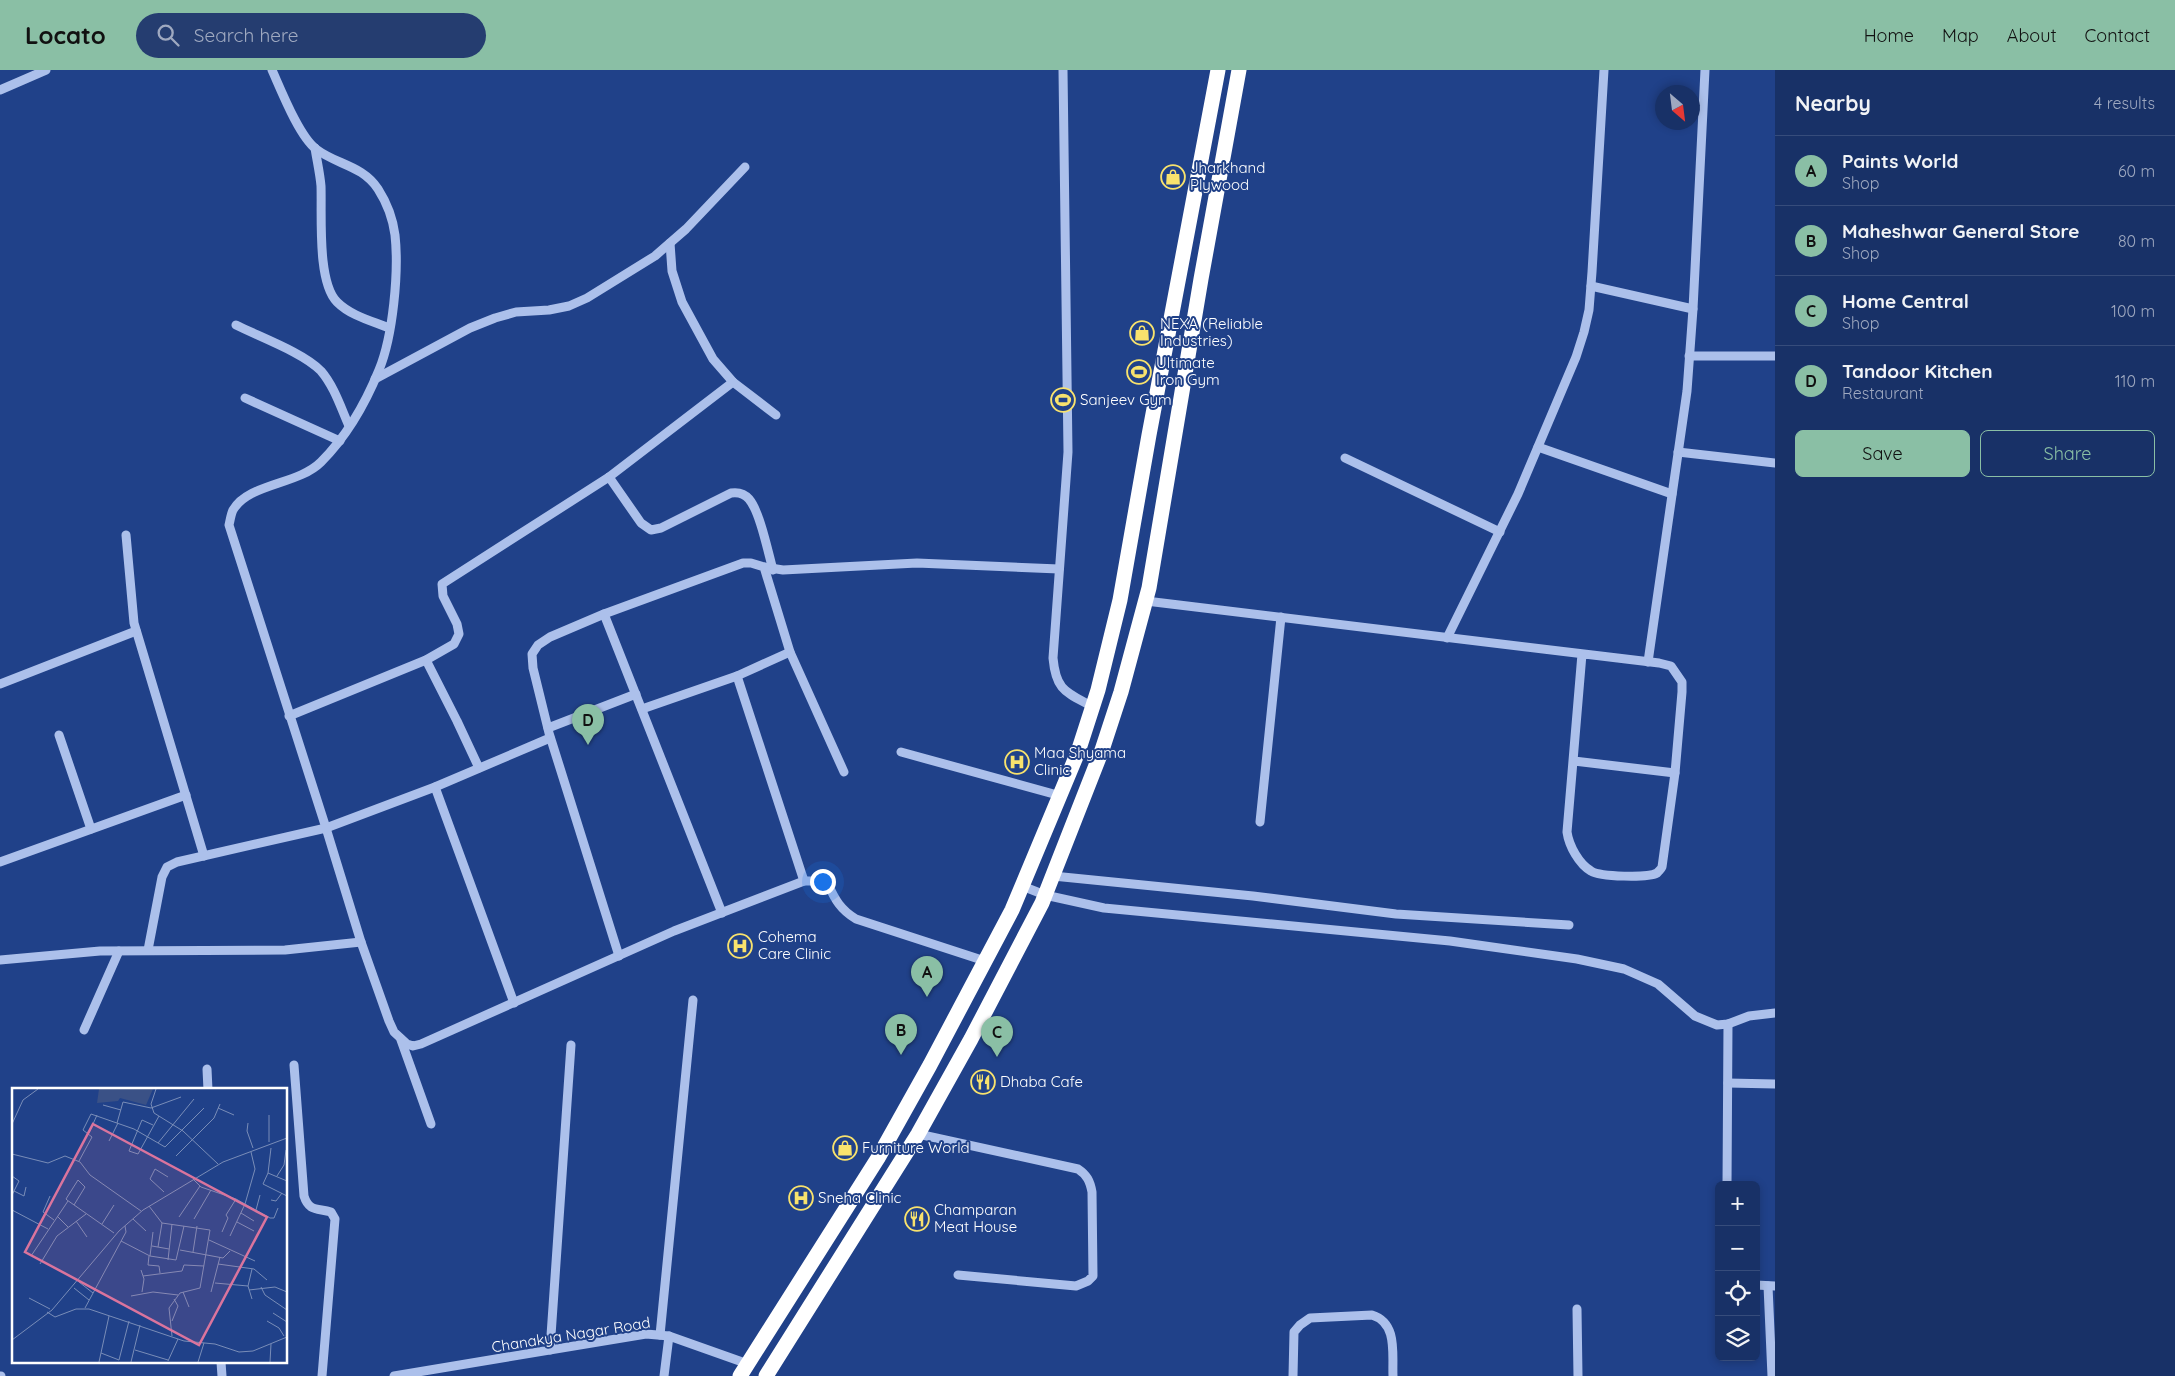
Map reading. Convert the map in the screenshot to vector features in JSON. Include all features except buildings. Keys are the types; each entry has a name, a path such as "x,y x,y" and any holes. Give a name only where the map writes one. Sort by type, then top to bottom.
{"highway":[{"path":"744,1370 878,1158 985,961 1022,886 1061,796 1093,707 1120,600 1218,70"},
{"path":"766,1376 918,1134 970,1039 1045,895 1102,750 1146,601 1158,543 1168,467 1239,70"}],"street":[{"path":"0,90 46,70"},
{"path":"272,70 291,112 315,148 363,172 378,189 388,209 395,234 394,290 382,360 374,380 340,442 320,464 299,476 248,496 233,511 229,525 361,942 389,1021 394,1032 401,1040 431,1124"},
{"path":"1063,70 1068,452 1053,658 1054,676 1063,690 1093,707"},
{"path":"1448,638 1500,532 1538,448 1576,357 1589,310 1604,70"},
{"path":"1648,662 1678,452 1689,356 1705,70"},
{"path":"315,148 321,184 324,268 327,288 337,302 356,315 389,328"},
{"path":"374,380 470,328 495,318 516,312 549,310 569,306 587,298 655,256 686,229 745,167"},
{"path":"670,243 672,271 682,302 713,359 733,382 776,415"},
{"path":"1591,286 1693,309"},
{"path":"236,325 308,360 321,372 330,385 349,426"},
{"path":"1689,356 1775,356"},
{"path":"289,716 426,660 454,644 459,634 457,624 443,596 442,584 609,477 733,382"},
{"path":"245,398 340,442"},
{"path":"1538,448 1672,494"},
{"path":"1678,452 1775,463"},
{"path":"1345,458 1500,532"},
{"path":"609,477 641,523 651,530 661,528 731,493 739,492 749,498 756,514 790,652 844,772"},
{"path":"126,535 136,631 204,856"},
{"path":"619,956 550,738 533,668 532,654 538,645 550,637 604,614 742,563 751,563 769,569 917,563 1059,569"},
{"path":"1146,601 1648,662 1671,666 1682,682 1675,773 1662,867 1658,873 1647,875 1594,873 1576,855 1568,843 1566,832 1574,761 1582,654"},
{"path":"604,614 722,912"},
{"path":"1260,822 1281,618"},
{"path":"0,684 136,631"},
{"path":"642,709 737,676 790,652"},
{"path":"426,660 478,768"},
{"path":"737,676 804,881"},
{"path":"548,728 636,694"},
{"path":"59,735 91,830"},
{"path":"148,950 162,877 168,867 177,862 326,828 435,787 550,738"},
{"path":"901,752 1061,796"},
{"path":"1574,761 1675,773"},
{"path":"435,787 514,1003"},
{"path":"0,862 186,795"},
{"path":"1053,876 1253,896 1396,914 1568,925"},
{"path":"401,1040 413,1046 421,1044 722,912 804,881 818,881 828,884 838,906 845,913 856,919 985,961"},
{"path":"1022,886 1045,895 1104,908 1450,941 1577,959 1631,972 1658,984 1695,1016 1717,1025 1728,1024 1749,1016 1775,1013"},
{"path":"0,960 119,951 284,950 361,942"},
{"path":"84,1030 119,951"},
{"path":"664,1376 664,1335 693,1000"},
{"path":"1727,1181 1728,1024"},
{"path":"550,1350 571,1045"},
{"path":"294,1065 304,1196 309,1207 314,1210 331,1212 335,1219 322,1376"},
{"path":"207,1069 208,1088"},
{"path":"1728,1083 1775,1084"},
{"path":"918,1134 1078,1169 1085,1174 1090,1182 1092,1192 1093,1276 1088,1281 1076,1286 958,1275"},
{"path":"1771,1286 1772,1376"},
{"path":"1577,1308 1578,1376"},
{"path":"1293,1376 1294,1332 1300,1325 1310,1318 1372,1315 1380,1317 1388,1324 1390,1329 1393,1376"},
{"name":"Chanakya Nagar Road","path":"394,1376 646,1334 664,1335 744,1370"}],"place":[{"name":"Jharkhand Plywood","path":"1173,177"},
{"name":"NEXA (Reliable Industries)","path":"1142,333"},
{"name":"Ultimate Iron Gym","path":"1139,372"},
{"name":"Sanjeev Gym","path":"1063,400"},
{"name":"Tandoor Kitchen","path":"588,745"},
{"name":"Maa Shyama Clinic","path":"1017,762"},
{"name":"Cohema Care Clinic","path":"740,946"},
{"name":"Paints World","path":"927,997"},
{"name":"Maheshwar General Store","path":"901,1055"},
{"name":"Home Central","path":"997,1057"},
{"name":"Dhaba Cafe","path":"983,1082"},
{"name":"Furniture World","path":"845,1148"},
{"name":"Sneha Clinic","path":"801,1198"},
{"name":"Champaran Meat House","path":"917,1219"}]}
